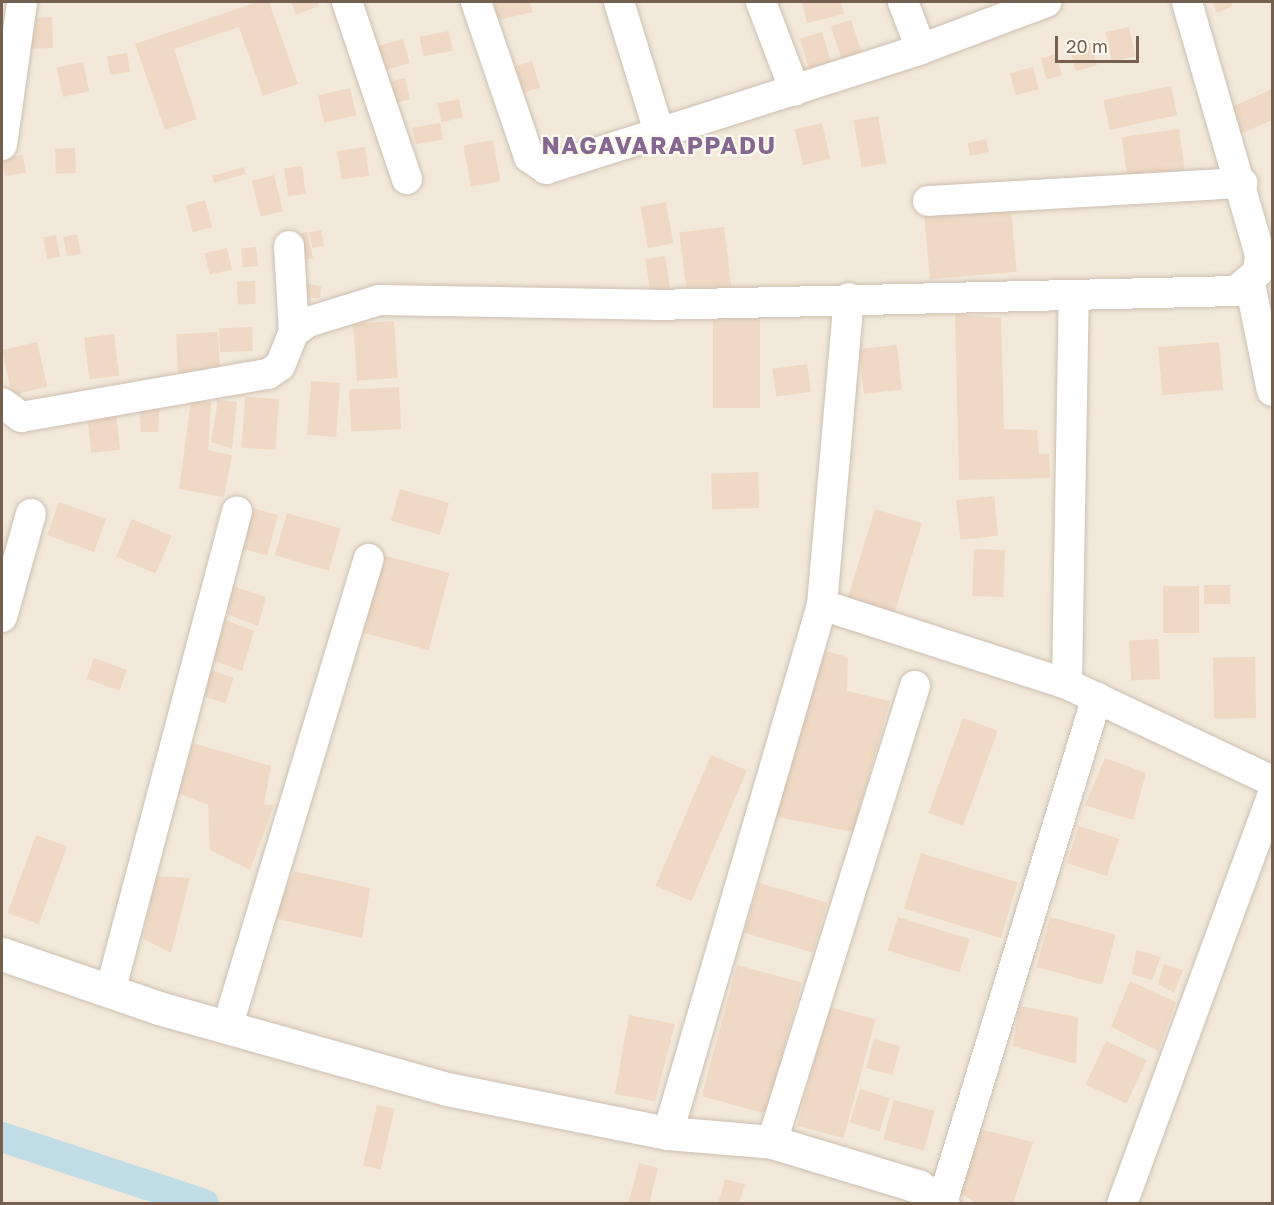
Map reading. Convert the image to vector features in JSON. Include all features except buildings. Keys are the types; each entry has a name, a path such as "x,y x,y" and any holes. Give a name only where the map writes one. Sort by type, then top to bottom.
{"main road":[{"path":"2,954 110,992 227,1028 447,1089 668,1133 772,1142 918,1186 942,1203"}],"street":[{"path":"2,145 22,2"},
{"path":"346,2 407,179"},
{"path":"476,2 536,165 561,166 921,49 1038,3"},
{"path":"619,2 660,135"},
{"path":"761,2 795,91"},
{"path":"903,2 921,49"},
{"path":"1187,2 1242,183 1260,255 1250,284 1272,391"},
{"path":"928,201 1242,183"},
{"path":"2,403 21,417 268,374 280,366 294,332 289,246"},
{"path":"294,332 308,322 379,300 655,304 849,298 1074,298 1215,293 1250,284"},
{"path":"668,1133 822,605 849,298"},
{"path":"1067,684 1074,298"},
{"path":"110,992 237,512"},
{"path":"2,617 31,514"},
{"path":"227,1028 369,559"},
{"path":"822,605 1067,684 1272,781"},
{"path":"772,1142 915,686"},
{"path":"942,1203 1097,697"},
{"path":"1122,1203 1272,797"}],"shaded area":[{"path":"2,2 1272,2 1272,1203 2,1203"}],"waterway":[{"path":"2,1137 204,1204"}],"district":[{"name":"NAGAVARAPPADU","path":"659,145"}]}
